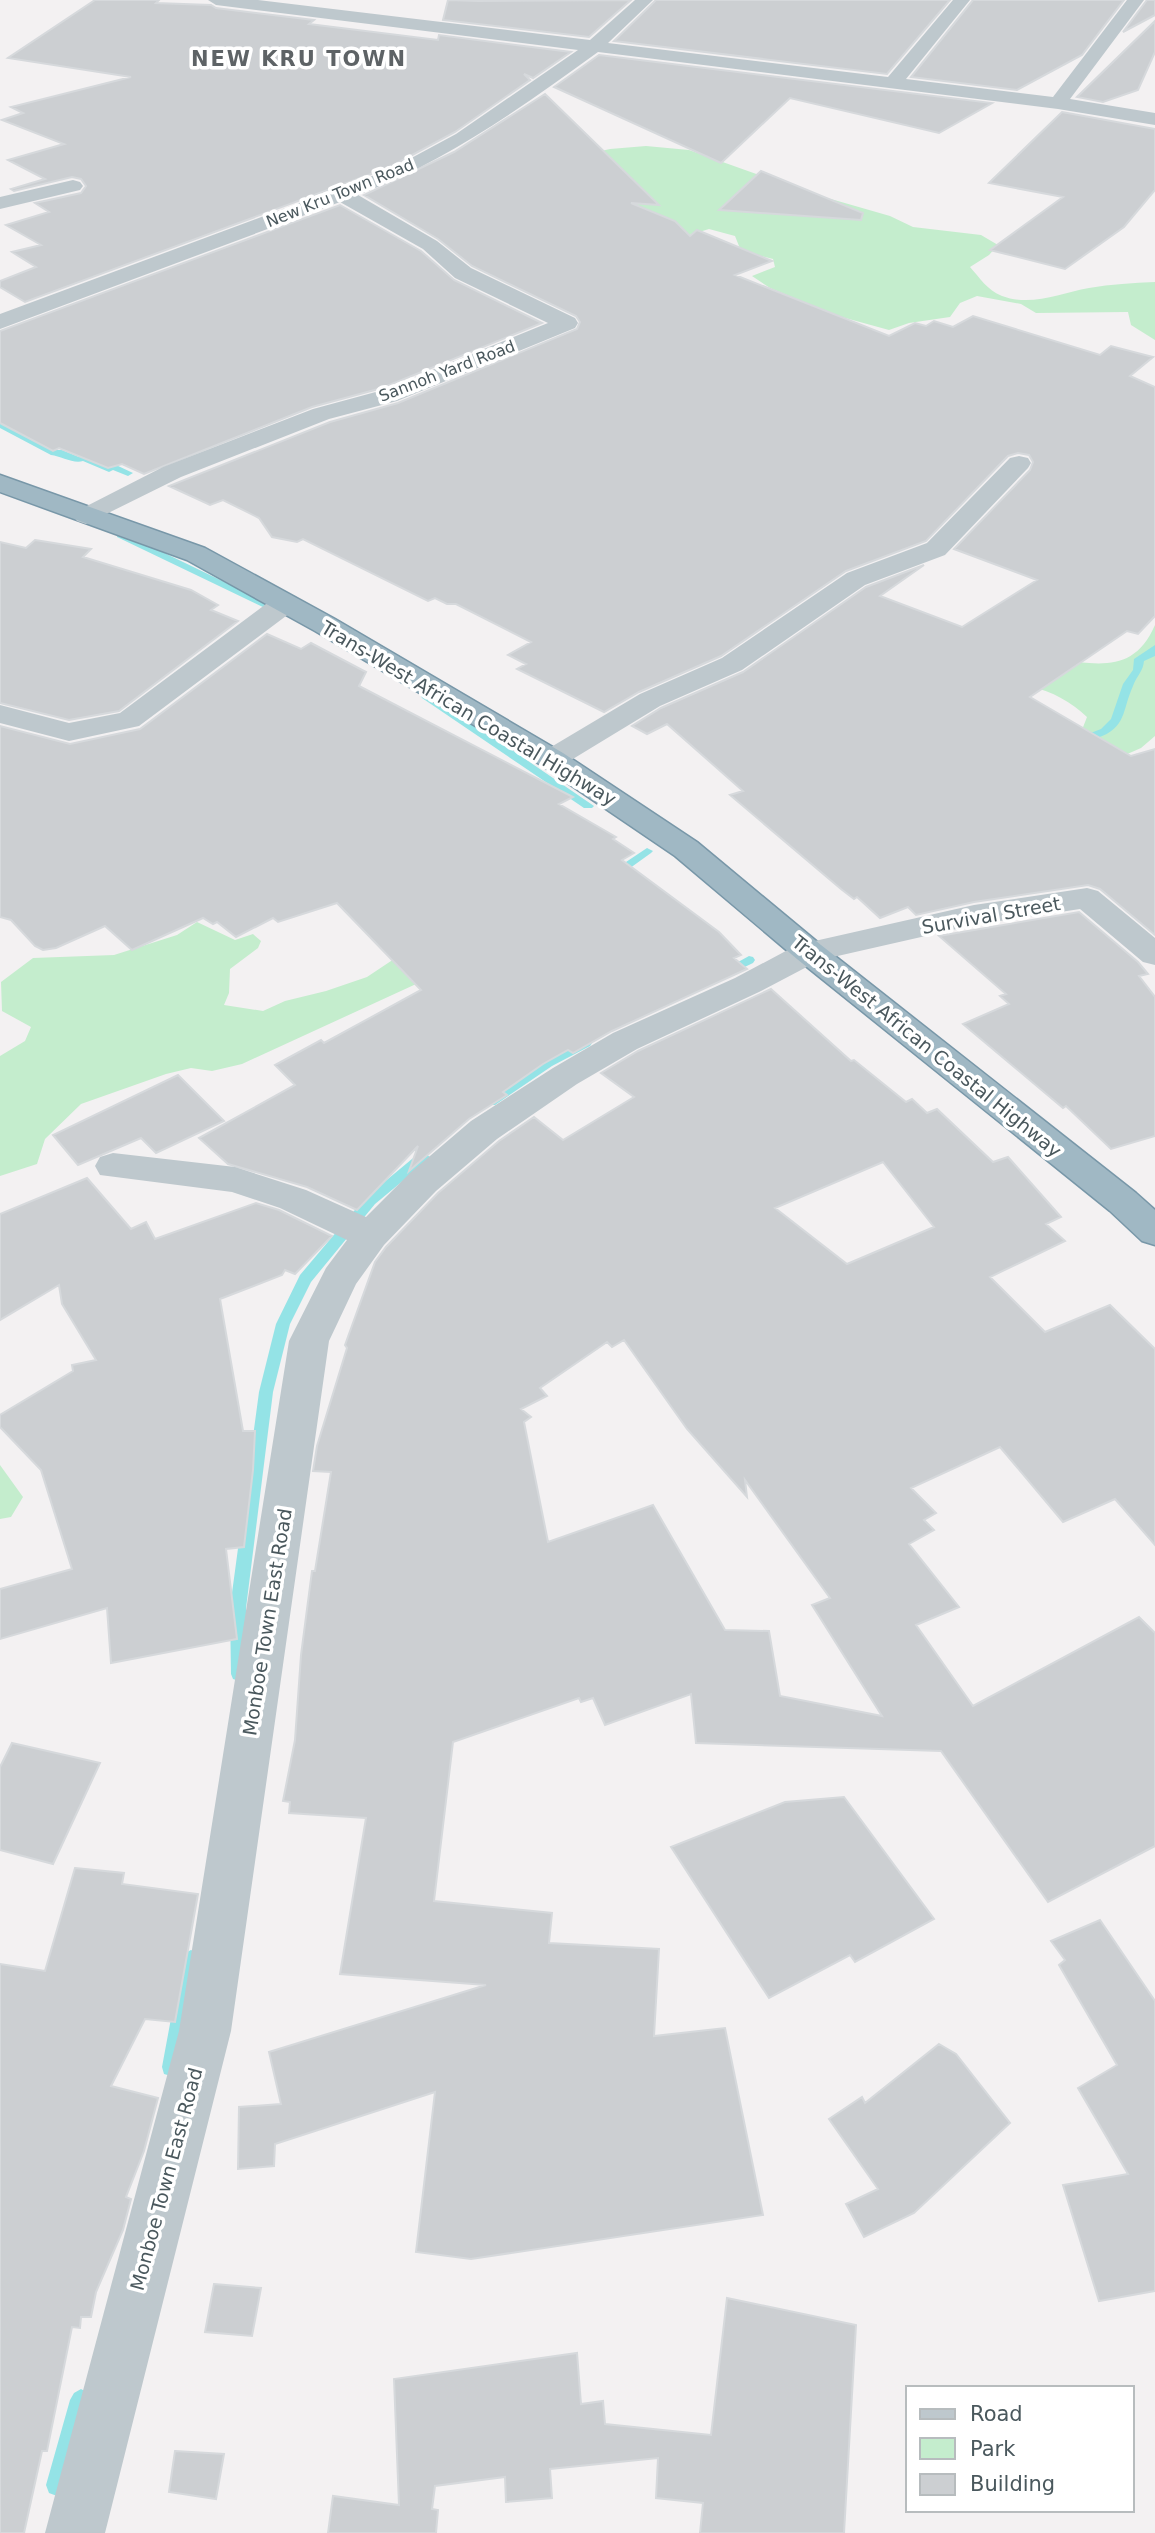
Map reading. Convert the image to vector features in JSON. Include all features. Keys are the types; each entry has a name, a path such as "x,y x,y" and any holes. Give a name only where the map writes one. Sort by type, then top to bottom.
{"highway":[{"name":"Trans-West African Coastal Highway","path":"0,483 196,554 326,625 552,759 686,849 809,952 1123,1202 1155,1232"}],"street":[{"path":"216,0 304,5 592,48 1058,103 1155,119"},
{"name":"New Kru Town Road","path":"0,322 398,173 463,138 592,48 645,0"},
{"path":"892,84 962,0"},
{"path":"1058,103 1136,0"},
{"path":"0,203 73,186"},
{"name":"Sannoh Yard Road","path":"86,516 172,472 321,414 354,403 389,396 567,323 463,273 430,245 341,194"},
{"path":"552,759 650,701 732,664 856,579 936,549 1019,463"},
{"path":"0,714 69,732 129,720 284,604"},
{"name":"Survival Street","path":"809,952 974,915 1087,898 1154,952"},
{"name":"Monboe Town East Road","path":"75,2533 205,2031 309,1341 340,1278 371,1235 423,1182 484,1130 565,1076 625,1041 747,985 809,952"},
{"path":"113,1166 235,1180 293,1199 371,1235"}],"green space":[{"path":"646,146 689,150 810,193 890,216 913,227 981,235 998,245 989,255 970,267 992,290 1013,299 1035,300 1097,287 1155,282 1155,340 1131,325 1128,312 1036,313 1021,304 977,296 960,303 950,317 909,323 889,330 838,316 770,288 752,276 775,267 773,259 741,251 735,236 709,229 686,236 544,179 561,160 610,149"},
{"path":"1155,625 1155,736 1141,748 1116,759 1080,735 1087,717 1054,694 1031,687 1058,660 1102,663 1126,658 1147,640"},
{"path":"197,922 235,940 253,934 261,941 258,948 230,969 229,993 224,1005 263,1011 285,1001 367,977 397,957 427,979 242,1064 212,1071 191,1068 166,1074 81,1104 45,1139 37,1164 0,1176 0,1056 25,1041 31,1027 2,1011 1,982 33,958 114,955 177,935"},
{"path":"0,1465 23,1497 11,1517 0,1519"}],"building":[{"path":"95,0 159,0 156,3 211,5 216,8 314,20 309,24 438,40 439,35 571,52 533,78 524,74 530,80 455,132 390,167 25,302 0,287 0,281 36,267 12,252 41,245 6,225 49,212 35,203 81,193 86,186 81,179 72,177 14,191 11,189 45,179 8,160 64,144 2,120 23,113 11,107 131,77 8,58"},
{"path":"448,0 631,0 589,37 443,20"},
{"path":"656,0 950,0 887,74 614,41"},
{"path":"973,0 1124,0 1082,55 1017,90 911,77"},
{"path":"1147,0 1155,0 1155,15 1123,32"},
{"path":"1155,21 1155,52 1138,90 1103,102 1077,97"},
{"path":"599,55 992,103 939,133 790,98 721,163 554,87"},
{"path":"545,94 659,205 631,203 675,221 690,236 697,230 772,261 735,275 889,336 915,323 926,326 934,321 953,327 973,316 1100,355 1111,346 1153,357 1130,376 1155,387 1155,616 1138,634 1127,631 1030,697 1131,756 1155,749 1155,935 1100,889 1088,885 974,902 916,915 908,907 880,918 857,897 854,899 841,889 730,795 743,791 667,724 647,734 632,726 661,708 743,672 866,587 924,565 880,596 962,627 1037,580 954,549 1030,470 1033,462 1029,455 1018,453 1008,456 926,541 846,571 721,656 639,692 604,712 517,669 526,664 508,655 531,642 456,604 447,604 435,598 428,601 303,539 297,542 272,537 259,518 223,500 210,505 169,486 330,422 398,403 577,329 580,322 576,316 472,266 438,239 364,195 454,152"},
{"path":"1062,112 1155,129 1155,190 1124,227 1065,269 990,250 1063,197 989,183"},
{"path":"761,171 863,213 861,220 719,210"},
{"path":"340,205 421,251 454,280 542,323 382,388 312,407 144,474 122,464 108,468 59,448 53,451 0,423 0,331"},
{"path":"35,540 91,549 83,557 191,590 218,605 211,610 238,621 119,711 69,720 0,703 0,542 26,548"},
{"path":"267,634 301,649 311,643 366,672 359,686 573,797 559,804 616,837 613,839 634,853 622,860 719,932 741,955 734,958 747,969 612,1031 573,1053 568,1050 543,1064 503,1092 507,1095 469,1119 409,1171 418,1146 357,1210 307,1187 228,1164 199,1138 295,1085 275,1065 321,1040 324,1043 421,990 337,903 278,922 273,918 236,937 217,922 213,924 203,918 132,950 105,926 56,948 43,950 35,946 11,920 0,917 0,726 70,744 140,729"},
{"path":"1079,912 1138,962 1148,974 1139,976 1155,997 1155,1136 1111,1149 1066,1106 1063,1108 963,1024 1009,1004 1000,996 1006,994 939,936"},
{"path":"771,989 851,1061 854,1060 906,1102 912,1099 927,1113 937,1109 993,1162 1008,1157 1061,1217 1046,1224 1065,1241 990,1277 1045,1332 1110,1305 1155,1349 1155,1545 1115,1499 1063,1522 1000,1447 911,1488 936,1513 924,1520 934,1530 909,1544 959,1607 916,1625 973,1706 1139,1617 1155,1633 1155,1846 1048,1902 941,1751 696,1743 691,1694 605,1725 593,1698 581,1702 579,1698 453,1742 434,1901 552,1913 549,1943 659,1949 654,2036 725,2028 763,2215 471,2259 416,2252 435,2092 275,2144 274,2166 238,2169 239,2107 281,2104 269,2052 486,1985 340,1974 366,1818 289,1813 290,1802 283,1801 295,1740 301,1655 312,1571 315,1571 331,1472 313,1471 317,1446 347,1348 345,1345 375,1262 386,1247 438,1193 499,1141 534,1117 563,1140 634,1097 601,1073 638,1051","holes":["883,1162 934,1227 847,1264 775,1208","624,1340 687,1429 747,1497 745,1480 830,1598 812,1605 882,1716 780,1696 769,1631 725,1630 653,1505 548,1542 524,1422 531,1417 521,1409 547,1396 540,1388 607,1342 612,1347"]},
{"path":"178,1075 224,1121 156,1153 141,1138 78,1165 53,1135"},
{"path":"87,1178 131,1229 146,1222 155,1239 256,1203 279,1210 332,1236 295,1274 285,1270 282,1275 220,1299 243,1431 255,1431 244,1547 226,1549 237,1639 111,1663 107,1608 0,1639 0,1589 72,1569 41,1470 0,1427 0,1415 73,1371 72,1365 96,1360 62,1304 59,1285 0,1320 0,1214"},
{"path":"12,1743 100,1763 53,1864 0,1850 0,1767"},
{"path":"844,1797 934,1919 855,1962 850,1955 769,1998 671,1847 785,1802"},
{"path":"75,1868 124,1873 122,1884 198,1894 175,2022 145,2019 111,2086 158,2098 144,2151 126,2197 131,2199 123,2230 96,2292 91,2317 81,2317 80,2328 72,2327 47,2451 42,2451 24,2533 0,2533 0,1964 45,1971"},
{"path":"1100,1920 1155,2001 1155,2291 1099,2301 1063,2185 1128,2174 1078,2088 1117,2065 1059,1965 1065,1960 1051,1941"},
{"path":"939,2044 956,2054 1010,2123 914,2213 864,2237 846,2204 878,2189 829,2119 862,2097 865,2103"},
{"path":"214,2284 261,2288 252,2336 205,2332"},
{"path":"727,2298 856,2325 844,2533 700,2533 703,2503 656,2498 658,2458 550,2469 552,2498 506,2502 505,2477 435,2486 432,2509 438,2510 436,2533 328,2533 333,2496 399,2505 394,2379 577,2353 581,2404 603,2401 605,2424 711,2435"},
{"path":"175,2451 224,2454 216,2499 169,2492"}],"waterway":[{"path":"0,424 54,453 59,452 79,460 83,458 109,469 113,467 128,473"},
{"path":"120,535 273,608"},
{"path":"1079,741 1111,727 1120,713 1128,684 1138,671 1139,659 1153,653 1155,648"},
{"path":"426,696 588,806"},
{"path":"615,874 647,851"},
{"path":"726,972 749,960"},
{"path":"490,1102 547,1063 586,1043"},
{"path":"239,1674 238,1608 266,1392 283,1324 305,1279 370,1201 423,1157"},
{"path":"171,2067 191,1959"},
{"path":"57,2485 81,2400"}],"district":[{"name":"NEW KRU TOWN","path":"299,59"}]}
